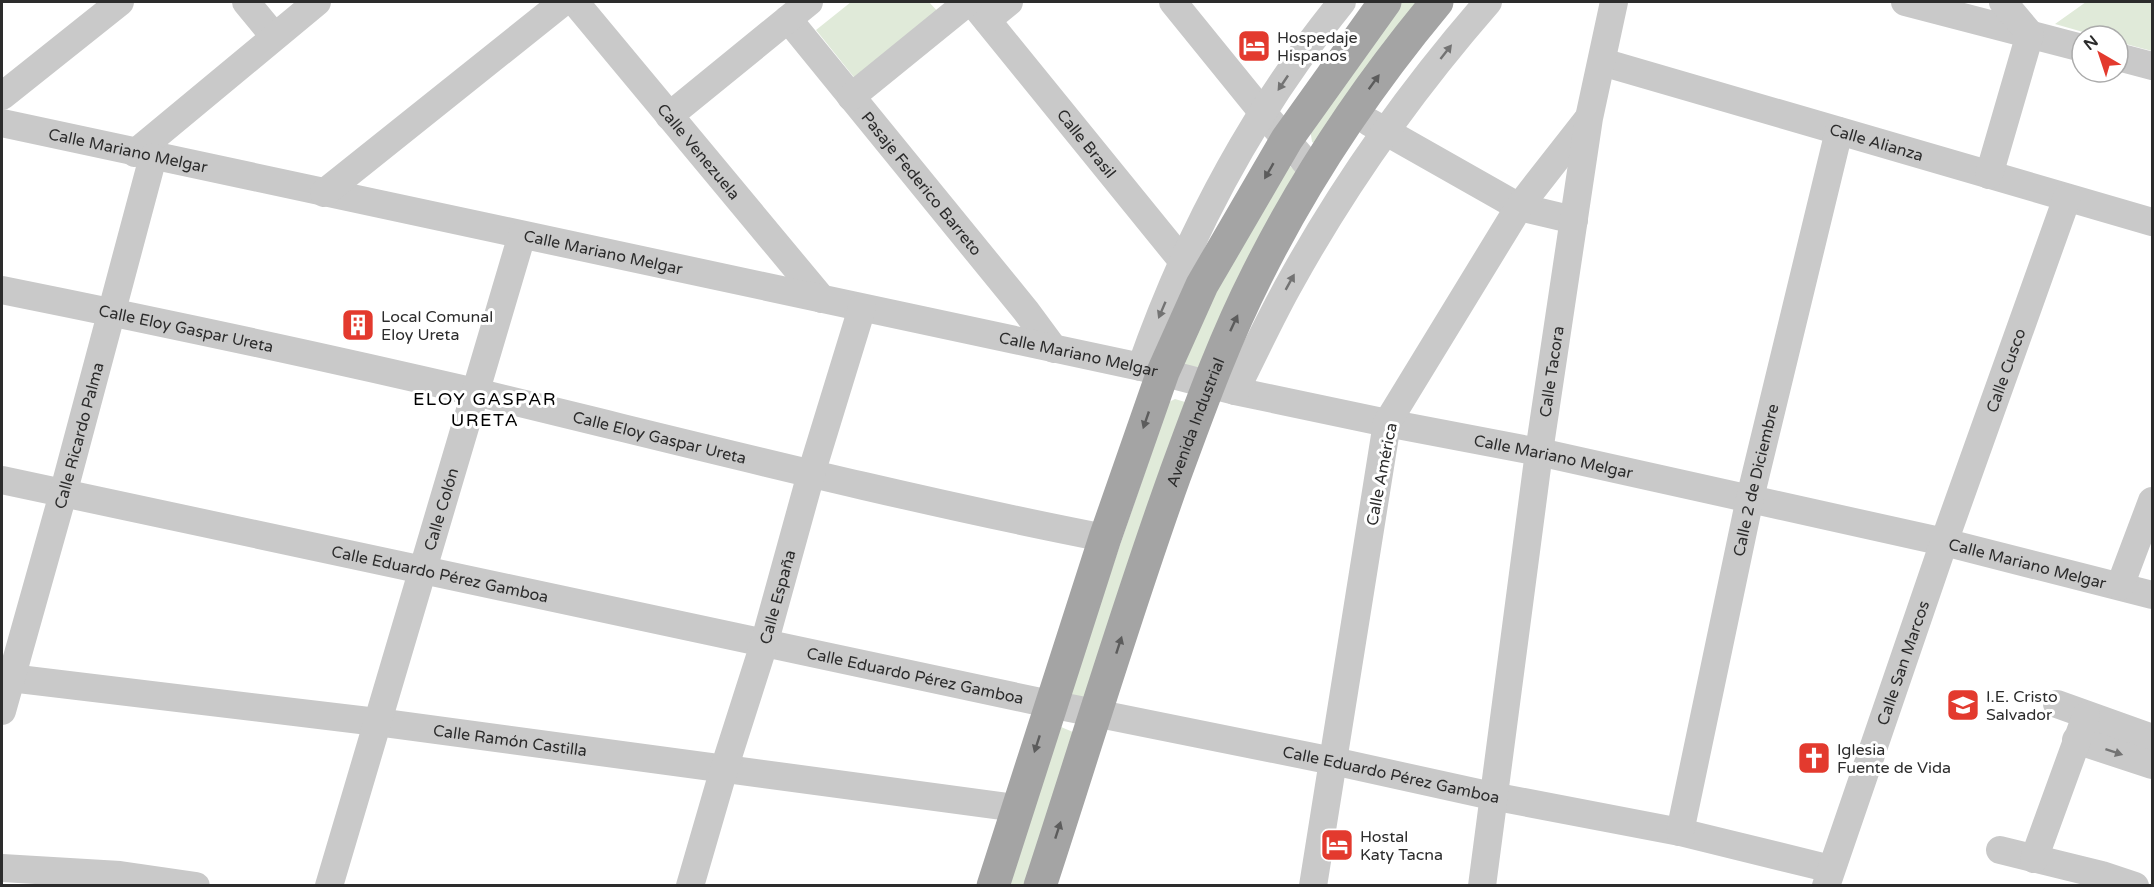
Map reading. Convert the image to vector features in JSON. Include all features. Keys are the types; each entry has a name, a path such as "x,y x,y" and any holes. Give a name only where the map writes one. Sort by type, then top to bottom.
{"main road":[{"path":"993,885 1105,538 1152,370 1192,274 1385,2"},
{"name":"Avenida Industrial","path":"1040,885 1150,544 1222,388 1256,276 1314,172 1352,113 1384,68 1437,2"}],"street":[{"path":"2,96 120,2"},
{"path":"246,2 274,36"},
{"path":"144,154 274,36 317,2"},
{"path":"324,193 563,2"},
{"name":"Calle Venezuela","path":"575,2 822,299"},
{"path":"669,116 809,2"},
{"path":"851,97 976,8 1009,2"},
{"path":"1173,2 1314,172"},
{"path":"1192,274 1217,192 1263,113 1297,62 1342,2"},
{"path":"1222,388 1384,131 1455,40 1488,2"},
{"name":"Calle Tacora","path":"1482,885 1539,452 1589,118 1614,2"},
{"path":"1905,2 2070,45"},
{"path":"2003,2 2030,34"},
{"name":"Calle Brasil","path":"976,8 1192,274"},
{"name":"Pasaje Federico Barreto","path":"788,19 1026,311 1054,349"},
{"path":"1989,175 2030,34"},
{"path":"2130,60 2152,66"},
{"name":"Calle Alianza","path":"1602,62 2152,222"},
{"path":"1352,113 1519,207 1574,220"},
{"name":"Calle América","path":"1313,885 1387,423 1519,207 1589,118"},
{"name":"Calle Mariano Melgar","path":"2,123 1152,370 1222,388 1539,452 1750,498 1944,542 2152,595"},
{"name":"Calle 2 de Diciembre","path":"1680,832 1750,498 1839,131"},
{"name":"Calle Ricardo Palma","path":"2,711 6,678 63,494 111,312 144,154"},
{"name":"Calle Cusco","path":"1944,542 2067,198"},
{"name":"Calle Colón","path":"329,885 477,393 522,235"},
{"name":"Calle Eloy Gaspar Ureta","path":"2,290 477,393 811,474 1105,538"},
{"name":"Calle España","path":"690,885 764,644 811,474 861,308"},
{"name":"Calle Eduardo Pérez Gamboa","path":"2,480 1097,714 1333,761 1492,796 1680,832 1828,877"},
{"path":"2120,586 2152,501"},
{"name":"Calle San Marcos","path":"1828,877 1944,542"},
{"name":"Calle Ramón Castilla","path":"6,678 377,722 1016,808"},
{"path":"2057,704 2081,728 2152,765"},
{"path":"2081,728 2152,738"},
{"path":"2034,859 2081,728"},
{"path":"2000,850 2135,885"},
{"path":"2,867 120,875 196,885"}],"green space":[{"path":"851,2 929,2 940,14 857,81 816,30"},
{"path":"1401,2 1431,2 1320,146 1312,142 1310,128 1385,20"},
{"path":"2086,2 2152,2 2152,51 2130,45 2130,24 2070,24 2070,28 2055,24"},
{"path":"1289,166 1297,171 1205,367 1194,371 1185,365 1181,356 1227,263"},
{"path":"1175,399 1185,402 1086,702 1073,697 1070,691 1169,402"},
{"path":"1061,727 1073,732 1030,885 1006,886"}],"place":[{"name":"Hospedaje Hispanos","path":"1254,46"},
{"name":"Local Comunal Eloy Ureta","path":"358,325"},
{"name":"I.E. Cristo Salvador","path":"1963,705"},
{"name":"Iglesia Fuente de Vida","path":"1814,758"},
{"name":"Hostal Katy Tacna","path":"1337,845"}],"district":[{"name":"ELOY GASPAR URETA","path":"485,409"}]}
